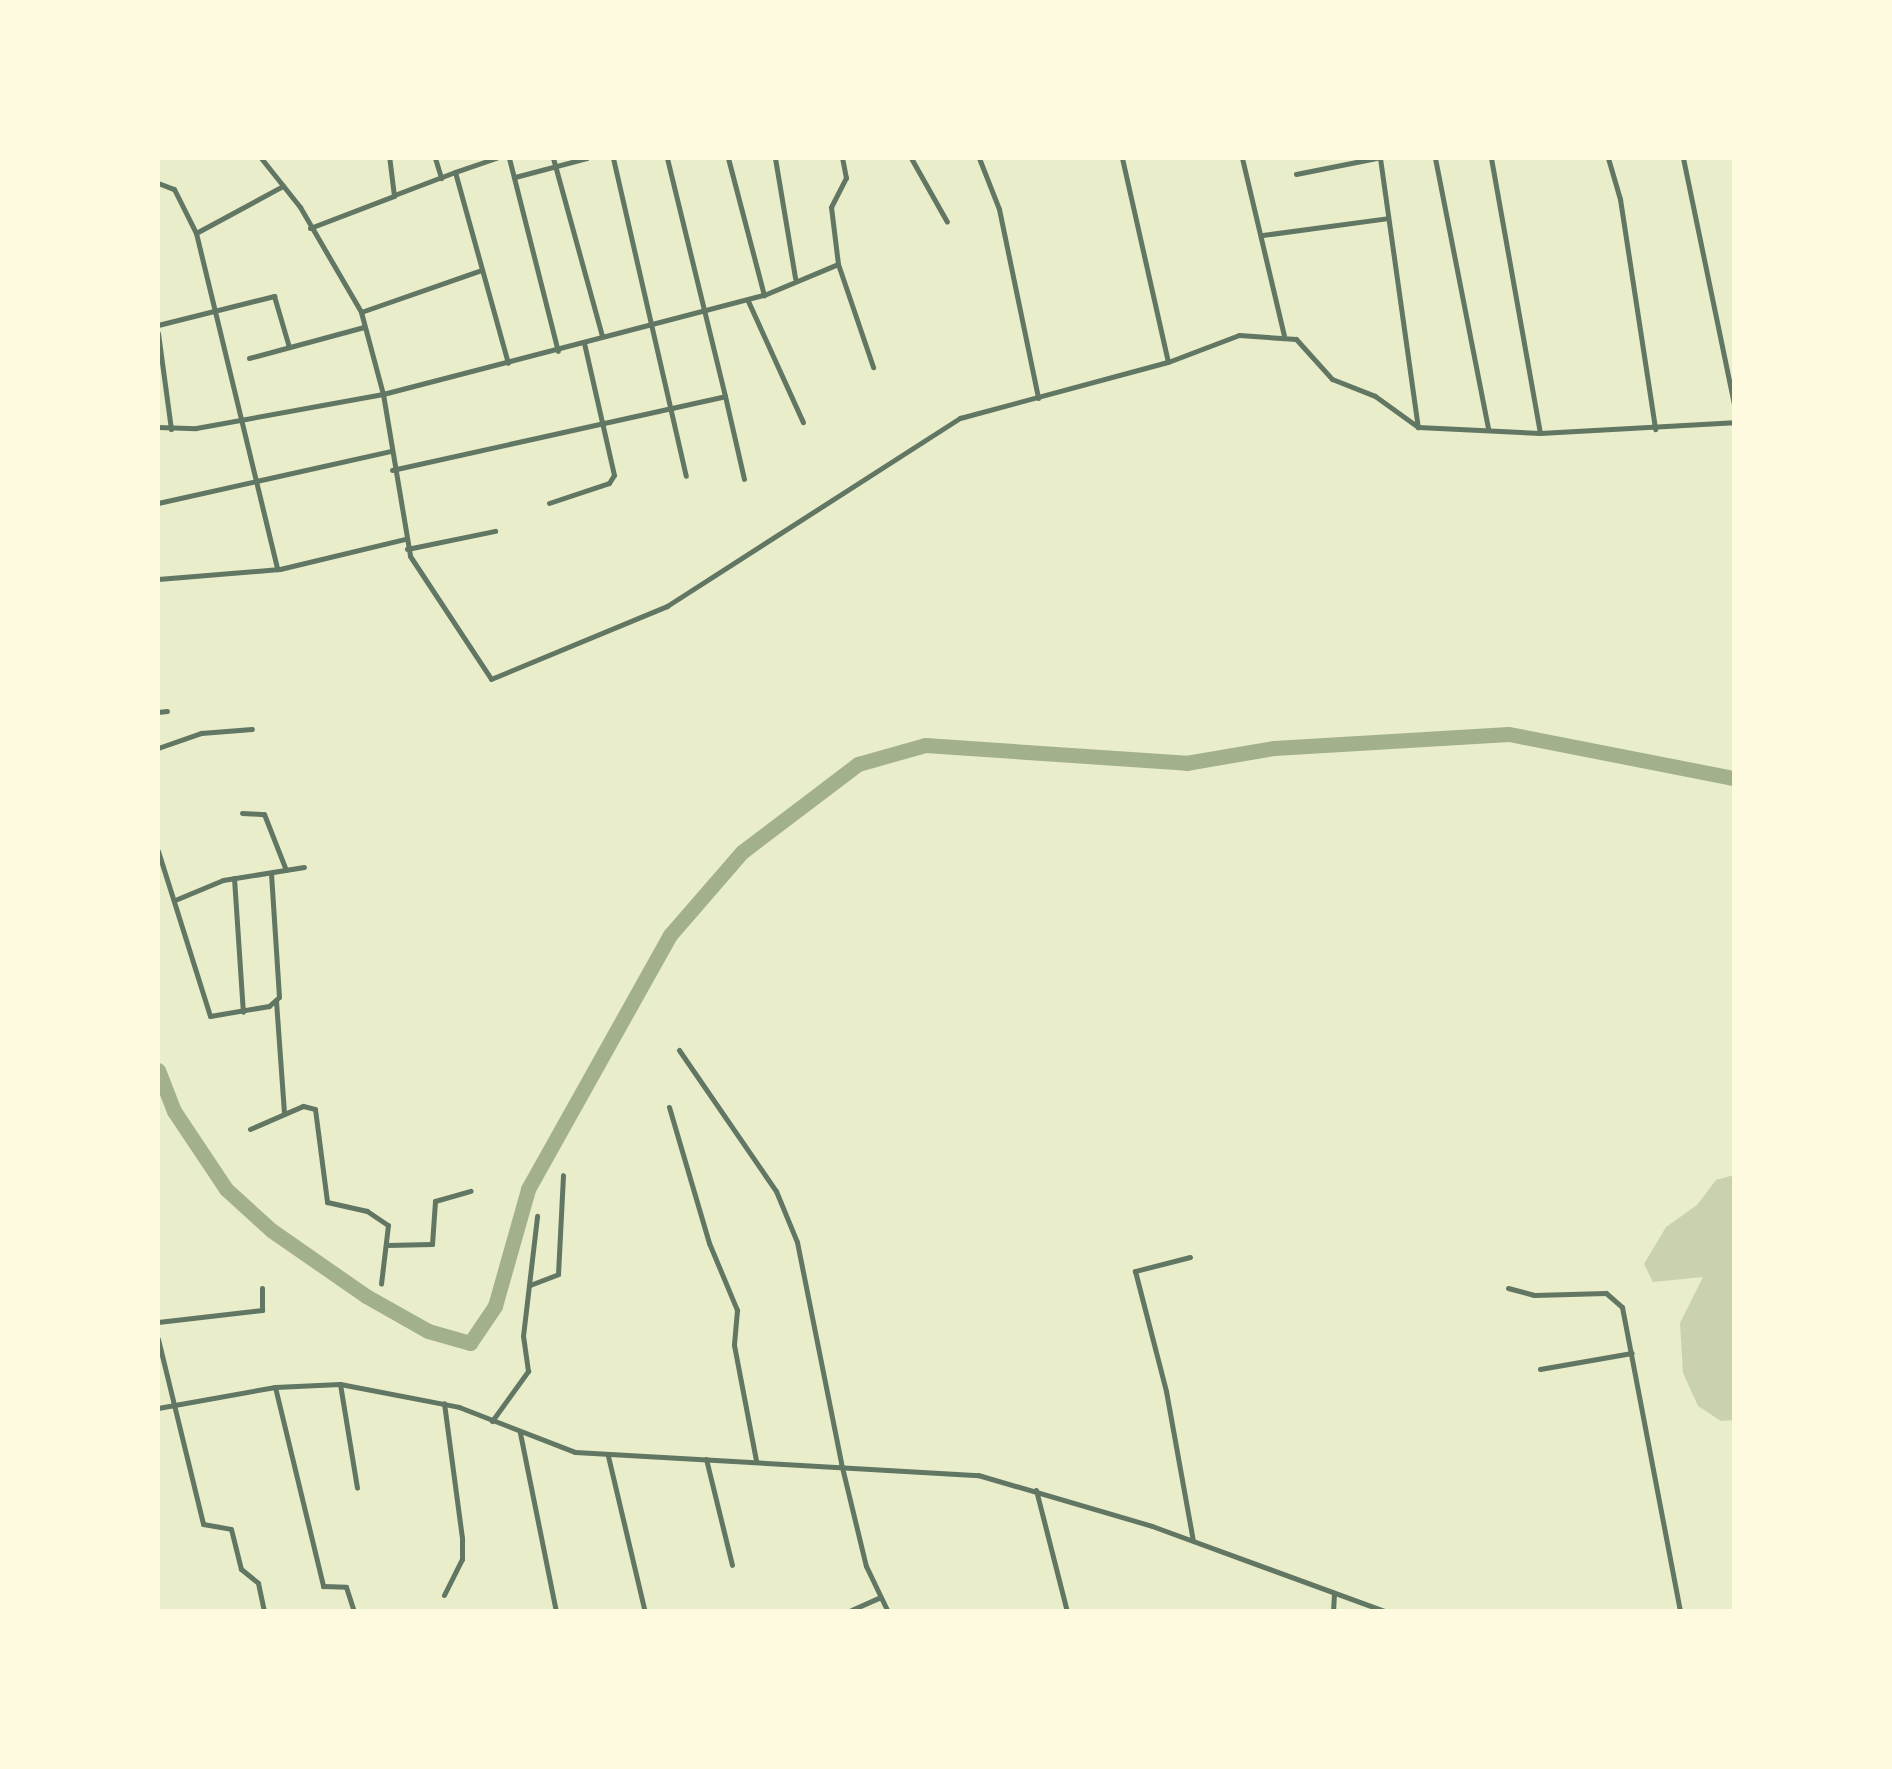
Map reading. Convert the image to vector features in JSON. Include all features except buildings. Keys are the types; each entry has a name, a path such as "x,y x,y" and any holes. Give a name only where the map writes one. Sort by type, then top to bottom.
{"street":[{"path":"261,158 283,186 361,312 384,394 392,470 408,548 491,679 666,606 960,418 1168,362 1239,335 1284,336 1312,352 1332,378 1375,396 1418,428 1540,433 1734,422"},
{"path":"389,158 395,195"},
{"path":"435,158 441,178"},
{"path":"469,158 472,166"},
{"path":"310,228 496,158"},
{"path":"510,158 558,352"},
{"path":"553,158 602,336"},
{"path":"514,177 587,158"},
{"path":"612,158 686,476"},
{"path":"667,158 708,310 744,479"},
{"path":"728,158 764,295"},
{"path":"775,158 795,279"},
{"path":"842,158 846,178 832,207 838,264 872,367"},
{"path":"911,158 947,222"},
{"path":"979,158 999,209 1038,398"},
{"path":"1122,158 1168,362"},
{"path":"1242,158 1264,235 1284,336"},
{"path":"1296,174 1378,158 1418,428"},
{"path":"1435,158 1489,430"},
{"path":"1491,158 1540,433"},
{"path":"1608,158 1620,199 1655,429"},
{"path":"1683,158 1734,404"},
{"path":"455,172 479,271 508,364"},
{"path":"158,183 174,189 196,234 277,569"},
{"path":"196,234 283,186"},
{"path":"1264,235 1388,218"},
{"path":"158,427 171,429 239,420 384,394 748,301 838,264"},
{"path":"361,312 479,271"},
{"path":"158,325 274,296 289,347"},
{"path":"748,301 803,422"},
{"path":"249,358 364,328"},
{"path":"158,333 171,429"},
{"path":"549,503 613,479 584,344"},
{"path":"392,470 725,396"},
{"path":"158,503 390,451"},
{"path":"408,548 495,531"},
{"path":"158,578 277,569 405,539"},
{"path":"158,712 167,711"},
{"path":"158,748 201,733 252,729"},
{"path":"242,813 264,814 286,870"},
{"path":"158,851 207,1014 243,1012 276,1001"},
{"path":"175,900 234,878 304,867"},
{"path":"270,873 284,1114"},
{"path":"234,878 243,1012"},
{"path":"679,1050 754,1156 786,1216 840,1463 880,1597 888,1612"},
{"path":"250,1130 303,1106 315,1109 327,1202 384,1221 387,1245 381,1284"},
{"path":"668,1108 709,1243 737,1310 734,1345 756,1460"},
{"path":"530,1285 560,1270 563,1176"},
{"path":"387,1245 432,1244 436,1201 471,1191"},
{"path":"492,1421 528,1371 523,1336 538,1216"},
{"path":"1190,1257 1150,1262 1135,1271 1166,1390 1192,1541"},
{"path":"158,1322 262,1310 262,1288"},
{"path":"1508,1288 1534,1295 1614,1297 1632,1353 1680,1612"},
{"path":"158,1340 170,1405 202,1524 231,1529 241,1568 258,1583 264,1612"},
{"path":"1540,1368 1632,1353"},
{"path":"158,1408 274,1387 340,1384 444,1403 520,1433 608,1456 840,1463 958,1472 1036,1490 1192,1541 1387,1612"},
{"path":"340,1384 357,1488"},
{"path":"274,1387 323,1586 346,1587 354,1612"},
{"path":"444,1403 462,1538 462,1558 444,1595"},
{"path":"520,1433 556,1612"},
{"path":"608,1456 645,1612"},
{"path":"706,1459 732,1565"},
{"path":"1036,1490 1066,1612"},
{"path":"1333,1612 1334,1593"},
{"path":"847,1612 880,1597"}],"green space":[{"path":"1734,1175 1734,1420 1721,1421 1698,1406 1683,1373 1680,1323 1703,1277 1653,1282 1644,1264 1666,1227 1697,1205 1716,1180"}],"waterway":[{"path":"158,1070 174,1111 226,1189 271,1230 366,1296 428,1331 470,1343 495,1306 528,1189 670,935 742,852 858,764 925,745 1186,763 1274,748 1509,734 1734,778"}]}
